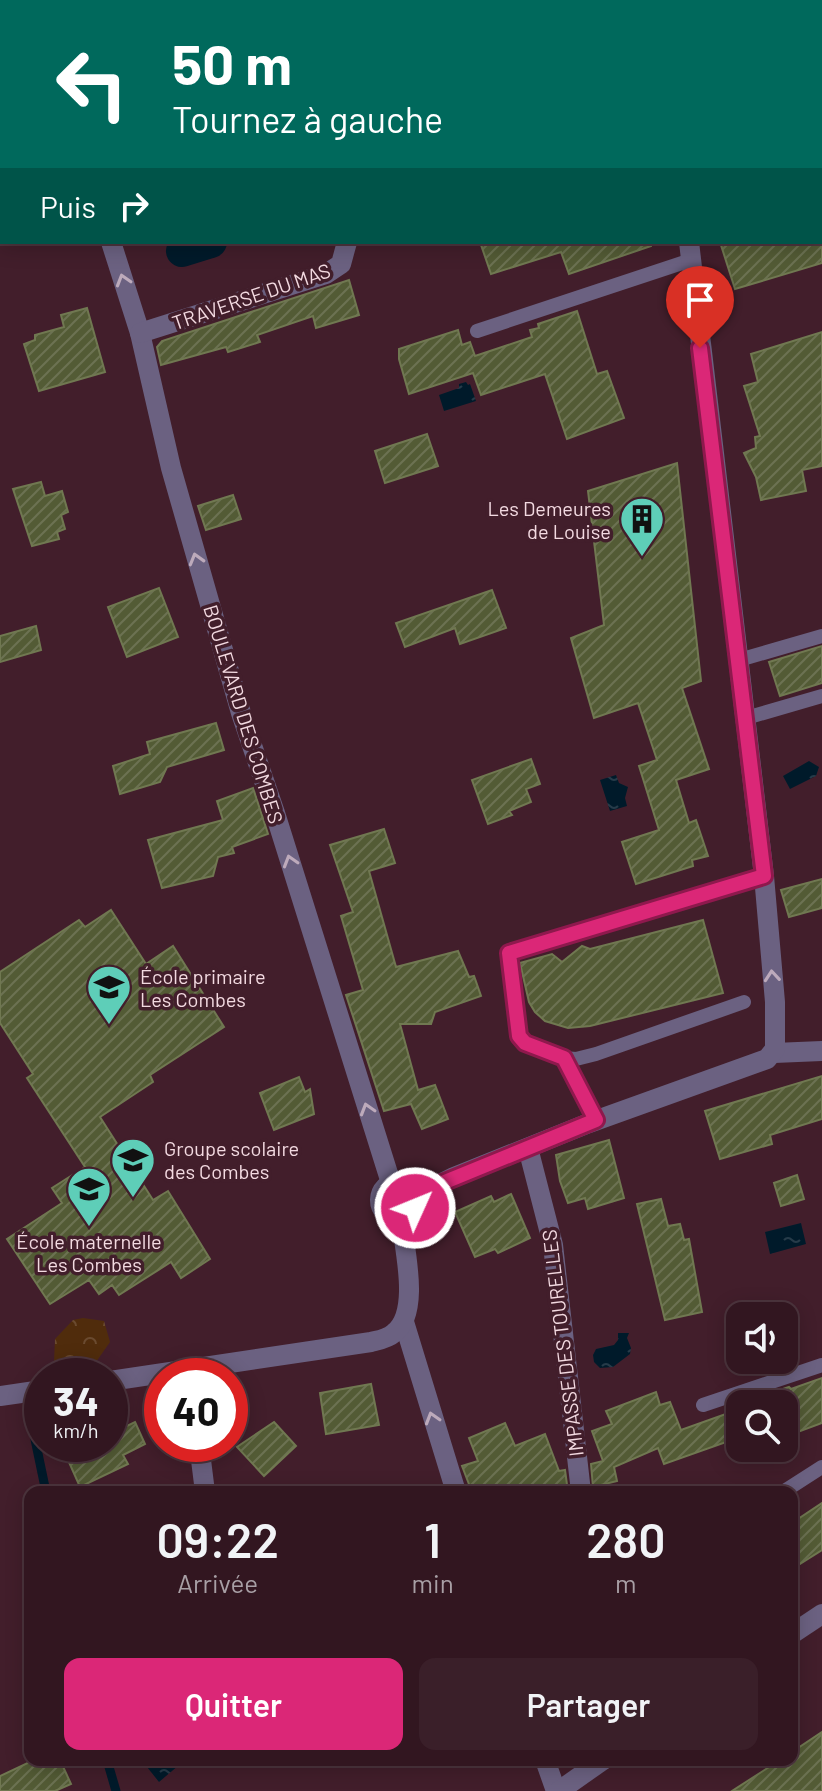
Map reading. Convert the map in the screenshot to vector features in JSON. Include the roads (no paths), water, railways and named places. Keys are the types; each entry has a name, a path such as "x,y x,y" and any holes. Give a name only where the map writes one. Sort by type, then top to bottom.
{"street":[{"name":"BOULEVARD DES COMBES","path":"112,244 140,333 171,468 241,713 391,1183"},
{"name":"TRAVERSE DU MAS","path":"140,333 326,274 341,264 346,244"},
{"path":"690,251 764,876 775,1013 774,1053"},
{"path":"416,1196 444,1181 596,1120 767,1059 774,1053 822,1051"},
{"name":"IMPASSE DES TOURELLES","path":"528,1148 553,1245 580,1486"},
{"path":"391,1183 407,1184 416,1196 415,1208 401,1218 390,1216 382,1207 380,1196 391,1183"},
{"path":"401,1218 410,1294 404,1322 454,1486"},
{"path":"248,1363 371,1342 391,1335 404,1322"},
{"path":"0,1396 24,1393"},
{"path":"201,1462 204,1486"},
{"path":"798,1630 822,1614"},
{"path":"547,1766 557,1791 594,1766"}],"lane":[{"path":"477,331 690,251"},
{"path":"739,660 822,636"},
{"path":"746,718 822,696"},
{"path":"744,1002 596,1054 576,1059 564,1058 525,1043 519,1036 509,953 764,876"},
{"path":"564,1058 596,1120"},
{"path":"703,1405 822,1365"},
{"path":"792,1486 822,1467"}],"water":[{"path":"466,382 470,384 476,401 444,411 439,395"},
{"path":"809,761 819,767 816,776 790,789 783,776"},
{"path":"616,775 619,783 628,787 625,798 627,806 610,811 600,780"},
{"path":"801,1223 806,1244 770,1254 765,1232"},
{"path":"618,1333 629,1333 630,1354 613,1367 600,1368 594,1362 596,1349 614,1345"},
{"path":"148,1766 178,1766 159,1782"}],"waterway":[{"path":"182,251 205,244"},
{"path":"40,1462 45,1486"},
{"path":"109,1766 116,1791"}],"place":[{"name":"Les Demeures de Louise","path":"642,558"},
{"name":"École primaire Les Combes","path":"109,1026"},
{"name":"Groupe scolaire des Combes","path":"133,1199"},
{"name":"École maternelle Les Combes","path":"89,1228"}]}
